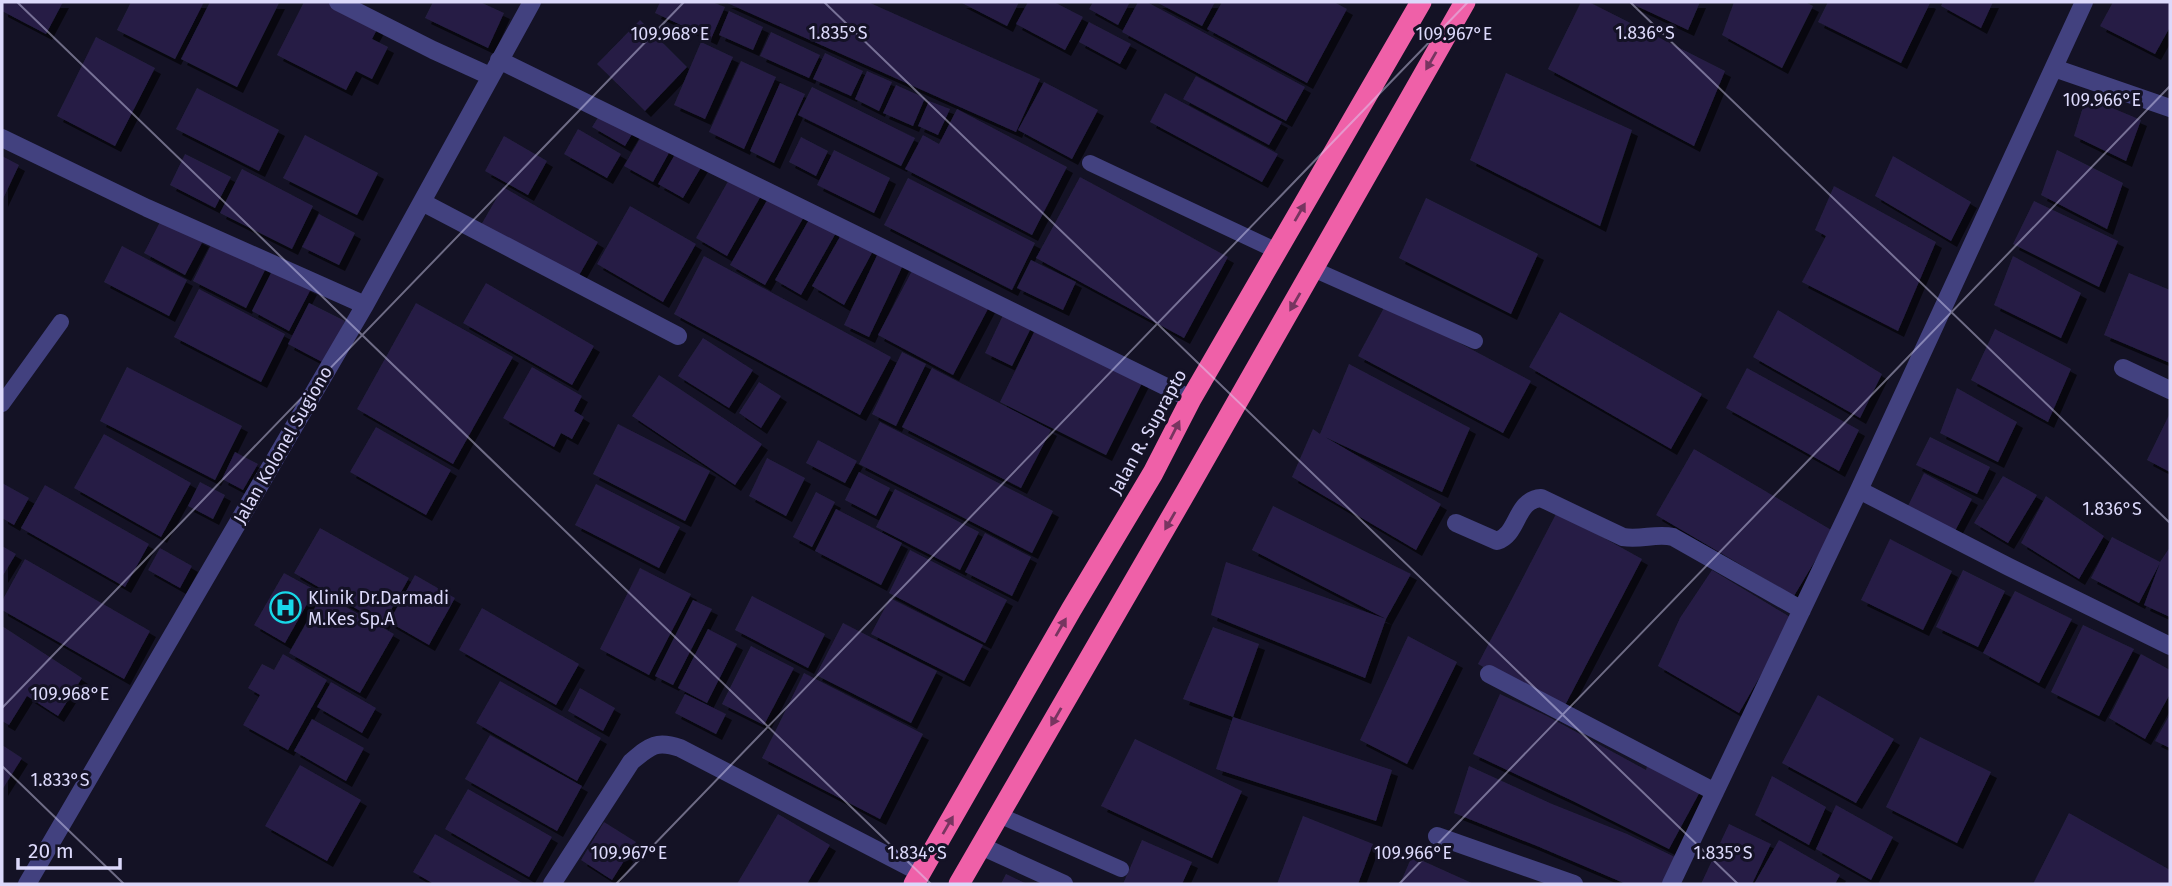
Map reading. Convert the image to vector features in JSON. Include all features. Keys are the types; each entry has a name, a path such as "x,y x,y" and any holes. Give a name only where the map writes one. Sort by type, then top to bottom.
{"highway":[{"name":"Jalan R. Suprapto","path":"918,879 1421,2"},
{"path":"959,884 1465,2"},
{"path":"1153,473 1187,490"}],"street":[{"path":"338,2 433,50 494,68 1191,399"},
{"name":"Jalan Kolonel Sugiono","path":"27,884 365,305 532,2"},
{"path":"1671,884 1859,490 2084,2"},
{"path":"2054,68 2170,108"},
{"path":"2,138 147,208 365,305"},
{"path":"422,202 678,336"},
{"path":"2123,369 2170,390"},
{"path":"1859,490 2170,646"},
{"path":"1457,523 1497,541 1509,533 1528,502 1541,498 1623,537 1673,537 1802,610"},
{"path":"1489,674 1715,792"},
{"path":"552,884 631,762 648,747 664,743 692,754 918,879"},
{"path":"1437,836 1574,884"},
{"path":"981,846 1064,884"}],"lane":[{"path":"1090,163 1277,251"},
{"path":"1313,269 1475,341"},
{"path":"2,404 61,322"},
{"path":"999,815 1121,869"}],"building":[{"path":"2,2 63,2 46,34 2,11"},
{"path":"131,2 204,2 175,59 117,30"},
{"path":"210,2 279,3 237,87 181,59"},
{"path":"304,2 336,2 380,24 372,39 388,47 372,79 356,71 346,90 277,55"},
{"path":"433,2 480,2 504,13 488,48 425,18"},
{"path":"660,2 712,2 725,7 711,39 655,13"},
{"path":"725,2 868,2 1040,79 1016,132"},
{"path":"960,2 1019,2 1007,26"},
{"path":"1028,2 1054,2 1083,17 1065,50 1016,24"},
{"path":"1093,2 1130,2 1118,25 1089,9"},
{"path":"1138,2 1147,2 1305,87 1286,121 1122,32"},
{"path":"1156,2 1215,2 1202,26"},
{"path":"1222,2 1334,2 1347,9 1307,83 1207,29"},
{"path":"1581,2 1589,2 1725,71 1694,146 1548,69"},
{"path":"1628,2 1700,2 1688,30"},
{"path":"1734,2 1805,2 1813,6 1782,68 1722,35"},
{"path":"1828,2 1930,3 1901,63 1818,22"},
{"path":"1943,2 1993,2 1981,28 1941,6"},
{"path":"2113,2 2170,2 2170,27 2155,54 2100,26"},
{"path":"729,11 763,27 753,50 719,35"},
{"path":"640,20 687,67 645,111 597,64"},
{"path":"1089,22 1131,44 1120,64 1079,42"},
{"path":"771,32 820,55 809,78 760,56"},
{"path":"96,37 155,68 115,146 57,116"},
{"path":"701,42 733,57 705,119 674,105"},
{"path":"825,53 863,71 851,96 813,79"},
{"path":"741,61 776,77 744,149 709,132"},
{"path":"867,71 892,82 879,111 855,99"},
{"path":"1506,73 1632,130 1600,226 1470,160"},
{"path":"1196,76 1282,122 1269,145 1183,99"},
{"path":"1044,82 1098,110 1072,159 1018,130"},
{"path":"780,83 805,94 774,163 750,151"},
{"path":"896,85 925,98 913,126 883,113"},
{"path":"812,87 915,138 901,166 798,115"},
{"path":"197,88 279,130 259,171 176,129"},
{"path":"1165,93 1278,154 1262,182 1150,122"},
{"path":"2086,97 2141,120 2126,161 2074,136"},
{"path":"929,101 950,109 938,135 918,126"},
{"path":"957,109 1067,167 1032,235 905,169 923,135 939,144"},
{"path":"601,113 634,131 625,146 592,127"},
{"path":"578,129 621,154 607,178 564,154"},
{"path":"305,135 378,173 357,215 283,178"},
{"path":"642,135 670,151 653,182 624,166"},
{"path":"504,136 547,161 528,195 485,171"},
{"path":"801,137 828,151 816,176 789,162"},
{"path":"678,149 703,164 683,198 658,184"},
{"path":"834,150 890,178 874,213 817,185"},
{"path":"2057,150 2123,183 2107,229 2041,195"},
{"path":"185,154 231,177 215,208 170,185"},
{"path":"2,156 19,165 2,201"},
{"path":"1893,156 1971,202 1951,241 1875,196"},
{"path":"242,169 313,206 292,249 220,213"},
{"path":"731,176 762,194 727,256 696,238"},
{"path":"1080,177 1228,257 1184,338 1036,258"},
{"path":"908,178 1035,243 1012,290 884,225"},
{"path":"1834,186 1936,242 1898,331 1802,282 1826,236 1815,230"},
{"path":"503,187 598,242 577,279 481,225"},
{"path":"770,195 805,215 765,285 730,265"},
{"path":"1426,198 1538,254 1511,314 1399,258"},
{"path":"2034,201 2118,241 2099,287 2013,244"},
{"path":"630,206 696,244 663,302 597,264"},
{"path":"319,214 355,233 339,265 302,247"},
{"path":"811,216 837,231 801,295 775,280"},
{"path":"161,220 203,241 185,275 144,253"},
{"path":"842,233 873,251 844,305 812,286"},
{"path":"214,239 267,266 246,308 193,281"},
{"path":"122,246 187,280 169,316 104,282"},
{"path":"880,249 905,261 869,337 844,325"},
{"path":"704,256 891,357 860,415 674,314"},
{"path":"2013,256 2081,293 2061,338 1994,305"},
{"path":"1031,260 1076,282 1063,310 1017,288"},
{"path":"914,267 989,307 953,375 878,335"},
{"path":"273,269 311,289 289,331 252,311"},
{"path":"2129,273 2170,290 2170,363 2104,335"},
{"path":"486,283 594,346 572,385 463,323"},
{"path":"199,289 285,334 261,382 174,337"},
{"path":"309,303 345,321 324,363 288,344"},
{"path":"416,303 513,357 453,464 357,409"},
{"path":"1386,304 1531,381 1503,433 1358,356"},
{"path":"1778,310 1882,374 1860,418 1753,357"},
{"path":"1560,312 1702,394 1671,449 1529,367"},
{"path":"1004,313 1032,326 1012,366 985,353"},
{"path":"1036,328 1143,381 1106,455 1000,402"},
{"path":"1995,329 2071,369 2048,422 1971,380"},
{"path":"703,338 753,370 729,408 678,376"},
{"path":"902,352 926,364 896,426 872,414"},
{"path":"1349,364 1470,428 1442,492 1325,437 1441,504 1416,550 1292,477 1313,429 1320,434"},
{"path":"127,367 242,426 215,480 100,421"},
{"path":"532,367 582,396 574,411 584,417 572,439 561,433 554,447 503,418"},
{"path":"932,368 1051,430 1021,488 902,427"},
{"path":"1747,368 1859,430 1839,471 1726,408"},
{"path":"659,375 762,444 735,485 632,416"},
{"path":"759,382 781,396 761,428 739,413"},
{"path":"1957,388 2017,422 1998,462 1940,433"},
{"path":"2170,413 2170,472 2147,460"},
{"path":"880,422 1053,511 1032,553 859,464"},
{"path":"618,424 710,471 685,521 593,474"},
{"path":"376,427 451,470 426,515 350,472"},
{"path":"104,434 191,483 161,537 74,488"},
{"path":"1930,437 1990,467 1977,494 1916,465"},
{"path":"818,440 857,461 845,483 806,463"},
{"path":"1694,449 1833,531 1794,596 1656,515"},
{"path":"235,452 258,464 243,490 222,479"},
{"path":"767,458 805,478 786,516 749,496"},
{"path":"859,472 890,488 876,516 845,500"},
{"path":"1924,473 1972,499 1955,531 1908,506"},
{"path":"2003,476 2037,495 2008,543 1974,523"},
{"path":"200,482 225,495 213,519 188,506"},
{"path":"2,483 29,498 14,525 2,518"},
{"path":"596,484 680,527 659,568 575,525"},
{"path":"45,485 149,544 125,587 21,528"},
{"path":"895,489 979,532 960,570 876,527"},
{"path":"816,492 835,502 812,547 793,537"},
{"path":"2046,496 2104,536 2079,579 2021,543"},
{"path":"1273,506 1411,574 1386,619 1252,550"},
{"path":"836,509 902,543 881,585 815,551"},
{"path":"1557,512 1642,559 1562,711 1478,664"},
{"path":"320,528 409,578 383,624 294,573"},
{"path":"985,533 1031,557 1012,596 965,572"},
{"path":"2112,537 2160,562 2170,547 2170,617 2144,605 2160,563 2139,603 2091,578"},
{"path":"1890,539 1952,571 1923,630 1861,600"},
{"path":"2,546 16,554 2,577"},
{"path":"160,548 192,566 180,588 148,570"},
{"path":"910,550 1007,600 985,643 889,593"},
{"path":"25,559 150,631 124,679 2,610 2,601"},
{"path":"1226,562 1386,619 1365,678 1211,615"},
{"path":"640,568 691,594 649,675 600,649"},
{"path":"1712,570 1790,617 1739,713 1658,666 1680,618"},
{"path":"1963,570 2005,591 1978,647 1936,627"},
{"name":"Klinik Dr.Darmadi M.Kes Sp.A","path":"284,573 315,590 285,643 254,625"},
{"path":"415,575 455,598 429,645 389,622"},
{"path":"2015,591 2072,619 2039,683 1983,653"},
{"path":"323,594 394,634 360,693 289,653"},
{"path":"752,596 825,634 808,668 735,630"},
{"path":"890,598 983,645 964,681 871,634"},
{"path":"693,600 712,609 673,685 655,676"},
{"path":"482,608 579,664 556,705 459,650"},
{"path":"843,623 937,671 911,723 816,675"},
{"path":"2083,625 2134,649 2099,716 2051,692"},
{"path":"2,626 82,678 58,716 27,696 9,725 2,721"},
{"path":"1213,627 1259,644 1233,717 1183,699"},
{"path":"708,629 737,644 707,703 678,688"},
{"path":"1408,636 1457,662 1407,764 1360,740"},
{"path":"751,646 794,668 764,725 722,704"},
{"path":"283,654 327,680 288,750 243,725 260,695 248,688 262,664 274,670"},
{"path":"2141,654 2170,670 2170,694 2145,739 2109,718"},
{"path":"804,673 923,734 880,819 762,758"},
{"path":"500,681 601,738 577,781 476,723"},
{"path":"331,682 376,708 362,733 317,707"},
{"path":"580,688 615,708 603,731 568,711"},
{"path":"685,694 726,714 716,734 675,713"},
{"path":"1500,694 1547,716 1646,770 1649,759 1702,788 1669,849 1473,754"},
{"path":"1818,695 1894,739 1856,803 1782,763"},
{"path":"2170,714 2170,748 2155,741"},
{"path":"1233,717 1392,770 1376,821 1216,769"},
{"path":"312,719 364,748 346,781 294,751"},
{"path":"490,735 582,786 557,831 465,779"},
{"path":"1920,737 1991,772 1957,843 1886,807"},
{"path":"1135,739 1242,791 1212,858 1101,806"},
{"path":"2,745 22,758 2,790"},
{"path":"300,765 361,800 327,861 265,826"},
{"path":"1469,766 1677,858 1663,884 1626,884 1454,813"},
{"path":"1772,776 1826,807 1809,845 1755,815"},
{"path":"468,789 552,837 529,877 445,829"},
{"path":"1836,805 1893,837 1871,880 1816,849"},
{"path":"2069,813 2170,870 2170,884 2033,884"},
{"path":"778,814 830,845 807,884 737,884"},
{"path":"1303,816 1373,844 1358,884 1277,884"},
{"path":"604,822 636,842 612,880 581,860"},
{"path":"1729,824 1771,844 1752,884 1701,884"},
{"path":"435,834 524,884 434,884 413,872"},
{"path":"1142,840 1192,862 1182,884 1123,884"},
{"path":"1779,840 1840,875 1835,884 1754,884"},
{"path":"1412,856 1474,884 1400,884"},
{"path":"1006,874 1027,884 1001,884"}],"place":[{"name":"Klinik Dr.Darmadi M.Kes Sp.A","path":"285,608"}]}
